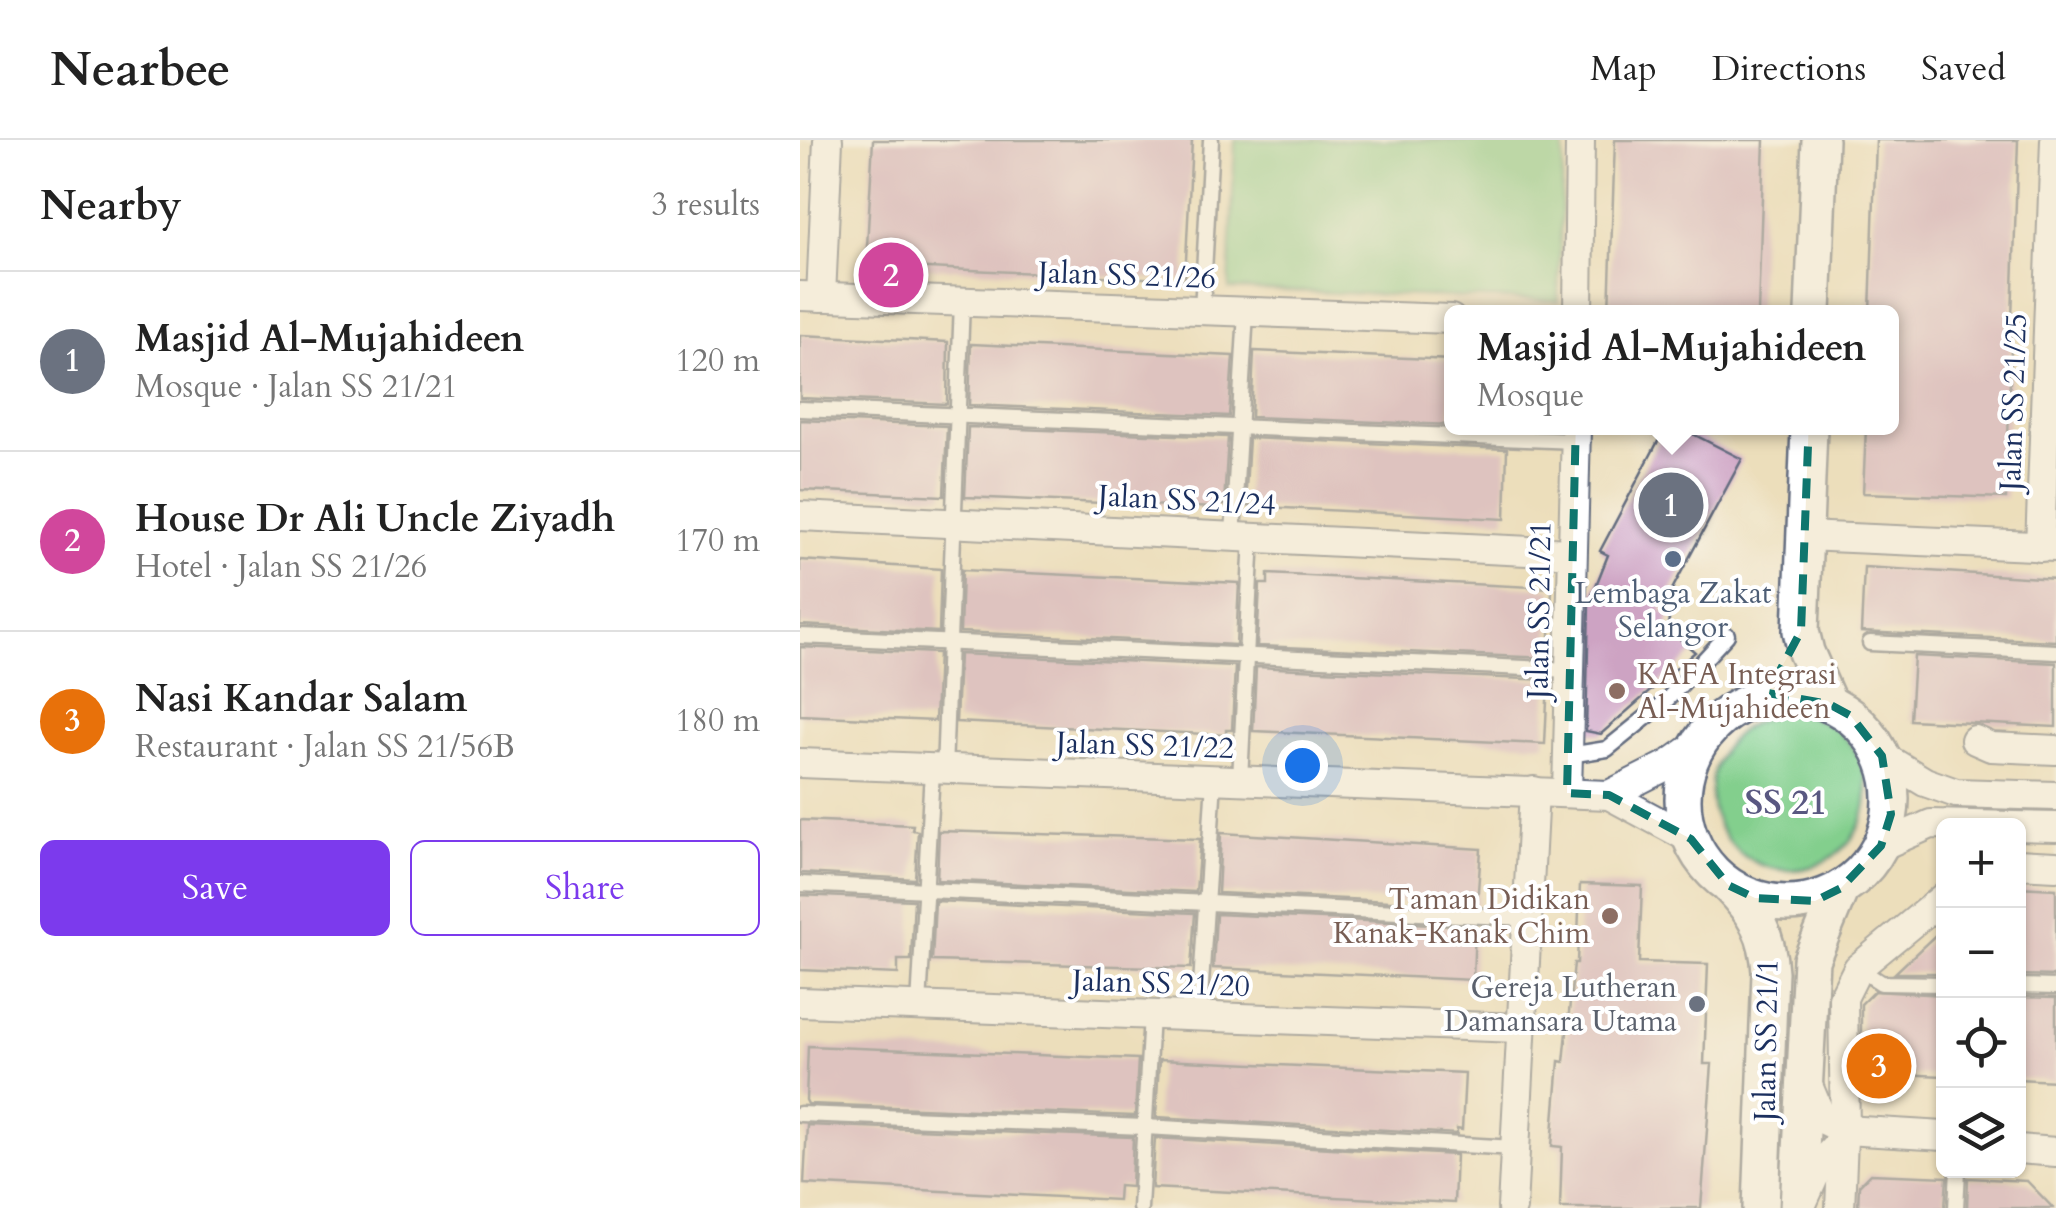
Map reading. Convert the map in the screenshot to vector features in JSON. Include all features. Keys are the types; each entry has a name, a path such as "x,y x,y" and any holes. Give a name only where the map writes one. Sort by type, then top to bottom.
{"street":[{"path":"810,297 828,140"},
{"path":"1578,305 1580,140"},
{"path":"1813,305 1820,140"},
{"name":"Jalan SS 21/25","path":"2048,547 2055,140"},
{"name":"Jalan SS 21/26","path":"810,297 1444,319"},
{"name":"Jalan SS 21/21","path":"1568,793 1576,435"},
{"path":"1808,435 1801,631 1828,704"},
{"name":"Jalan SS 21/24","path":"800,516 1571,553"},
{"path":"1804,536 2048,547"},
{"path":"1764,698 1801,631"},
{"path":"1808,697 1851,716 1869,734 1890,780 1891,814 1881,846 1864,870 1815,901 1784,903 1755,898 1728,885 1706,864 1691,839 1684,816 1687,769 1698,744 1716,723 1738,707 1764,698 1808,697"},
{"path":"1975,740 1991,747 2056,750"},
{"name":"Jalan SS 21/22","path":"1609,794 1670,764 1698,744"},
{"path":"1882,756 1925,782 1956,793 2056,796"},
{"name":"Jalan SS 21/22","path":"800,763 1609,794 1691,839"},
{"path":"1512,1208 1534,791"},
{"path":"1881,846 1931,824 2056,826"},
{"path":"2026,864 2056,866"},
{"name":"Jalan SS 21/1","path":"1728,885 1755,913 1768,943 1761,1208"},
{"name":"Jalan SS 21/1","path":"1799,1208 1811,960 1841,888"},
{"path":"1840,1208 1843,998 1858,968 1936,904"},
{"name":"Jalan SS 21/20","path":"800,1002 1519,1028"},
{"path":"1803,1073 1822,1119 1844,1134 1936,1143"},
{"path":"1844,1134 1936,1136"},
{"path":"1799,1208 1820,1164 1844,1134"},
{"path":"2026,1142 2055,1148"},
{"path":"2026,1149 2055,1148"}],"lane":[{"path":"1202,310 1211,140"},
{"path":"919,1006 948,643 962,302"},
{"path":"1199,1017 1207,903 1246,656 1240,427 1246,312"},
{"path":"800,409 1444,431"},
{"path":"1569,755 1607,750 1664,703 1727,635"},
{"path":"800,636 1570,670"},
{"path":"1870,643 2056,652"},
{"path":"800,884 1528,918"},
{"path":"1858,968 1881,982 1936,984"},
{"path":"2026,986 2056,988"},
{"path":"1140,1208 1151,1014"},
{"path":"800,1114 1515,1148"},
{"path":"1956,1208 1958,1178"}],"highlighted area":[{"path":"1577,377 1810,392 1801,631 1768,693 1829,704 1851,716 1882,756 1891,814 1881,846 1841,888 1815,901 1755,898 1728,885 1691,839 1609,795 1567,793"}],"green space":[{"path":"1235,140 1564,140 1558,301 1229,289"},
{"path":"1789,714 1819,720 1844,737 1861,762 1867,792 1861,822 1844,847 1819,864 1789,870 1759,864 1734,847 1717,822 1711,792 1717,762 1734,737 1759,720"}],"building":[{"path":"873,140 1192,140 1185,280 866,265"},
{"path":"1615,140 1764,140 1758,305 1609,305"},
{"path":"1876,140 2018,140 2006,498 1863,493 1866,435 1899,435 1899,305 1870,305"},
{"path":"800,335 948,342 947,404 800,398"},
{"path":"971,344 1233,356 1229,416 969,405"},
{"path":"1254,351 1444,360 1444,425 1251,417"},
{"path":"800,420 947,426 944,496 800,490"},
{"path":"968,427 1228,437 1224,505 1216,508 965,497"},
{"path":"1661,435 1695,435 1742,459 1661,610 1670,615 1667,628 1695,652 1601,734 1586,731 1589,603 1608,555 1600,551"},
{"path":"1249,438 1507,449 1505,519 1245,506"},
{"path":"800,560 941,569 939,632 800,625"},
{"path":"1864,567 2056,579 2056,641 1861,632"},
{"path":"962,570 1239,583 1236,645 960,632"},
{"path":"1268,574 1552,588 1549,658 1257,646 1260,584 1268,584"},
{"path":"800,647 938,653 935,721 800,715"},
{"path":"959,654 1235,666 1232,730 1226,730 1226,735 956,722"},
{"path":"1914,656 2056,663 2056,727 1910,720"},
{"path":"1256,667 1548,680 1545,744 1253,731"},
{"path":"800,820 913,825 912,830 918,831 915,879 800,873"},
{"path":"939,831 1200,839 1196,892 937,880"},
{"path":"1221,833 1481,849 1477,905 1218,893"},
{"path":"1580,884 1642,886 1639,962 1708,964 1704,1064 1712,1064 1701,1208 1560,1208 1562,1147 1552,1146 1559,1061 1564,1062 1577,963"},
{"path":"2026,887 2056,889 2056,976 2026,975"},
{"path":"800,895 914,900 911,960 898,960 898,974 800,970"},
{"path":"935,901 1195,913 1191,968 932,961"},
{"path":"1216,914 1475,926 1473,980 1213,968"},
{"path":"1936,935 1936,973 1895,973"},
{"path":"1874,991 1936,995 1936,1076 1873,1073 1861,1059 1861,1004"},
{"path":"2026,997 2056,998 2056,1081 2026,1079"},
{"path":"808,1046 1138,1059 1135,1116 808,1104"},
{"path":"1159,1060 1465,1073 1462,1130 1457,1129 1457,1134 1156,1117"},
{"path":"807,1125 1133,1137 1131,1187 1119,1186 1118,1200 804,1184"},
{"path":"1155,1138 1456,1155 1454,1203 1152,1188"},
{"path":"1870,1174 1947,1178 1945,1208 1858,1208 1859,1185"},
{"path":"1968,1178 2027,1181 2053,1208 1967,1208"}],"place":[{"name":"House Dr Ali Uncle Ziyadh","path":"891,275"},
{"name":"Masjid Al-Mujahideen","path":"1671,505"},
{"name":"Lembaga Zakat Selangor","path":"1673,559"},
{"name":"KAFA Integrasi Al-Mujahideen","path":"1617,691"},
{"name":"Taman Didikan Kanak-Kanak Chim","path":"1610,916"},
{"name":"Gereja Lutheran Damansara Utama","path":"1697,1004"},
{"name":"Nasi Kandar Salam","path":"1879,1066"}],"district":[{"name":"SS 21","path":"1786,802"}]}
